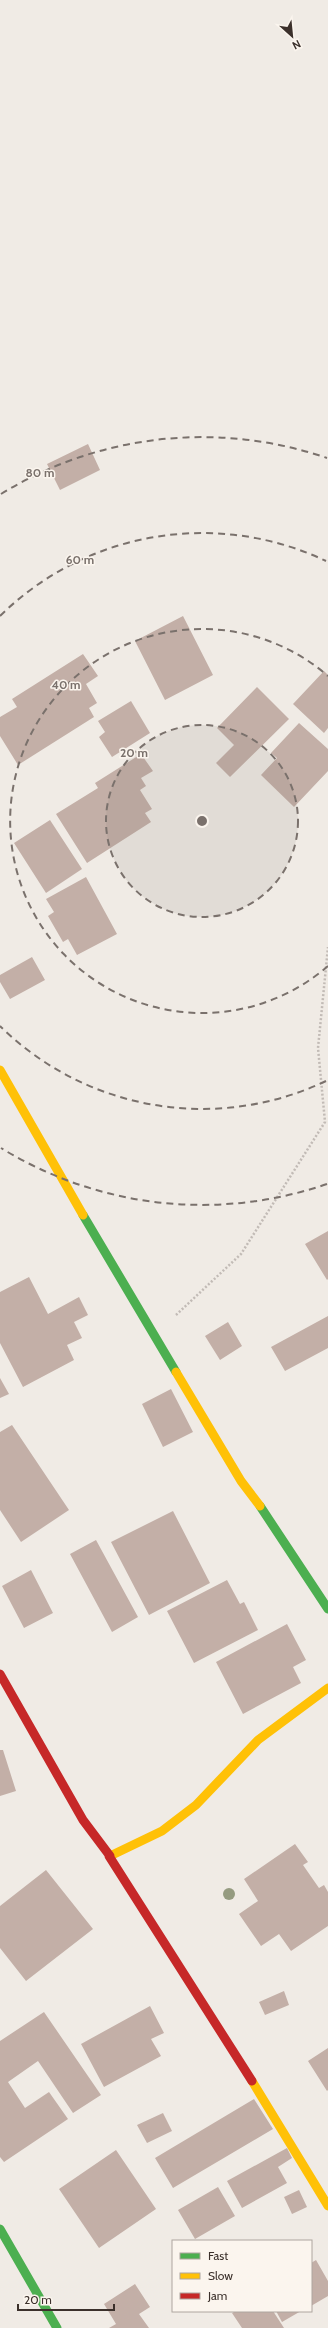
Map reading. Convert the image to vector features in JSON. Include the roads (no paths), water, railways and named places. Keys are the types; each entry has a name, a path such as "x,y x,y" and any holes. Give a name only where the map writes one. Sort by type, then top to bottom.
{"street":[{"path":"0,1070 241,1481 274,1525 328,1609"},
{"path":"0,1674 83,1820 109,1856 276,2118 328,2206"},
{"path":"109,1856 162,1831 196,1806 258,1740 328,1688"},
{"path":"0,2229 57,2328"}]}
